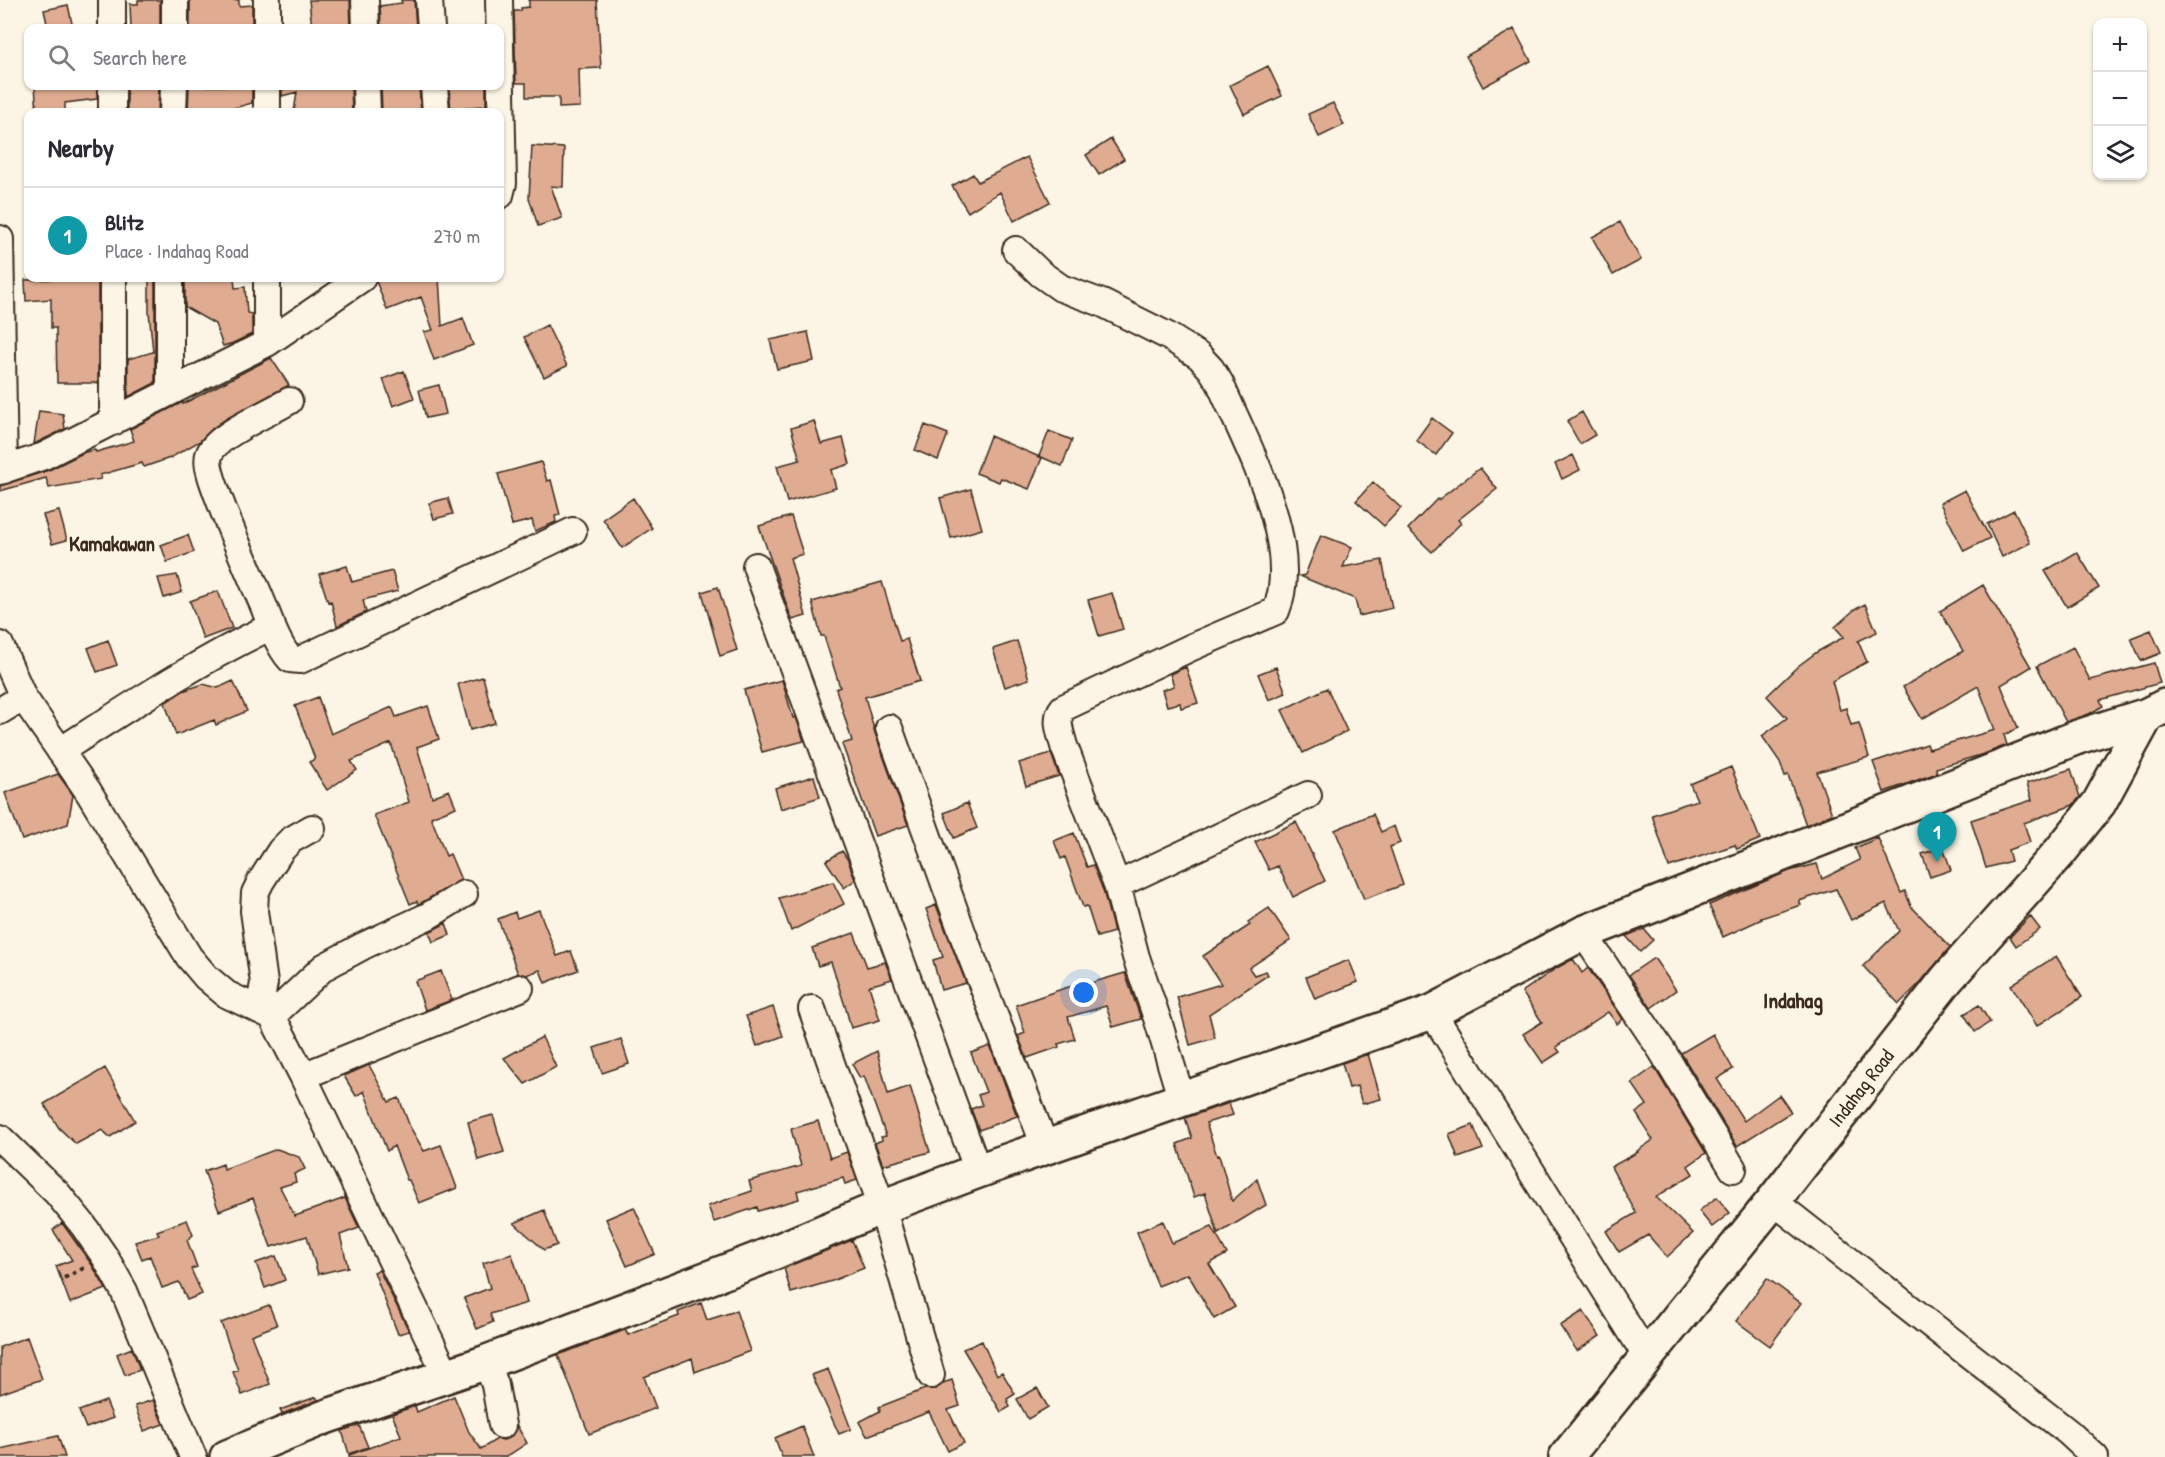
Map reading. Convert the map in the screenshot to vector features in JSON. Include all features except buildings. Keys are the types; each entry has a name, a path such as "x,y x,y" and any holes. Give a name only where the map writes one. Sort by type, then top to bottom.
{"main road":[{"path":"227,1457 325,1418 487,1362 756,1260 882,1207 1045,1146 1182,1101 1432,1012 1583,933 2078,737 2156,710"},
{"name":"Indahag Road","path":"1566,1457 1773,1201 1947,979 2059,853 2099,803 2156,710"}],"street":[{"path":"112,0 112,24"},
{"path":"175,0 175,24"},
{"path":"267,0 267,24"},
{"path":"365,0 366,24"},
{"path":"429,0 431,24"},
{"path":"499,0 500,24"},
{"path":"112,90 112,108"},
{"path":"173,108 174,90"},
{"path":"267,90 267,108"},
{"path":"366,90 367,108"},
{"path":"434,90 436,108"},
{"path":"501,90 501,108"},
{"path":"0,239 2,471 44,456 267,343 356,282"},
{"path":"1016,250 1041,274 1061,288 1102,303 1168,336 1199,356 1211,369 1220,383 1270,500 1282,551 1282,588 1276,611 1192,647 1063,708 1059,713 1058,724 1064,746 1117,885 1136,957 1160,1024 1182,1101"},
{"path":"112,282 113,422"},
{"path":"170,282 170,391"},
{"path":"267,282 267,343"},
{"path":"289,401 222,438 211,449 208,458 212,478 272,626 285,654 290,659 300,660 573,531"},
{"path":"756,566 978,1171"},
{"path":"60,751 235,643 272,626"},
{"path":"0,645 23,697 88,791 189,957 206,977 226,994 266,1013"},
{"path":"0,711 23,697"},
{"path":"889,728 965,940 1045,1146"},
{"path":"1117,885 1308,795"},
{"path":"312,828 291,840 281,850 255,893 254,911 266,1013 303,1076 447,1376"},
{"path":"266,1013 324,967 428,916 465,894"},
{"path":"1583,933 1662,1051 1733,1169"},
{"path":"303,1076 520,988"},
{"path":"812,1009 882,1207 931,1375"},
{"path":"1432,1012 1647,1357"},
{"path":"0,1138 57,1193 105,1257 124,1292 193,1457"},
{"path":"1773,1201 2068,1432 2095,1457"},
{"path":"487,1362 495,1385 502,1425"}],"place":[{"name":"Blitz","path":"1937,862"}],"district":[{"name":"Kamakawan","path":"112,544"},
{"name":"Indahag","path":"1793,1000"}]}
